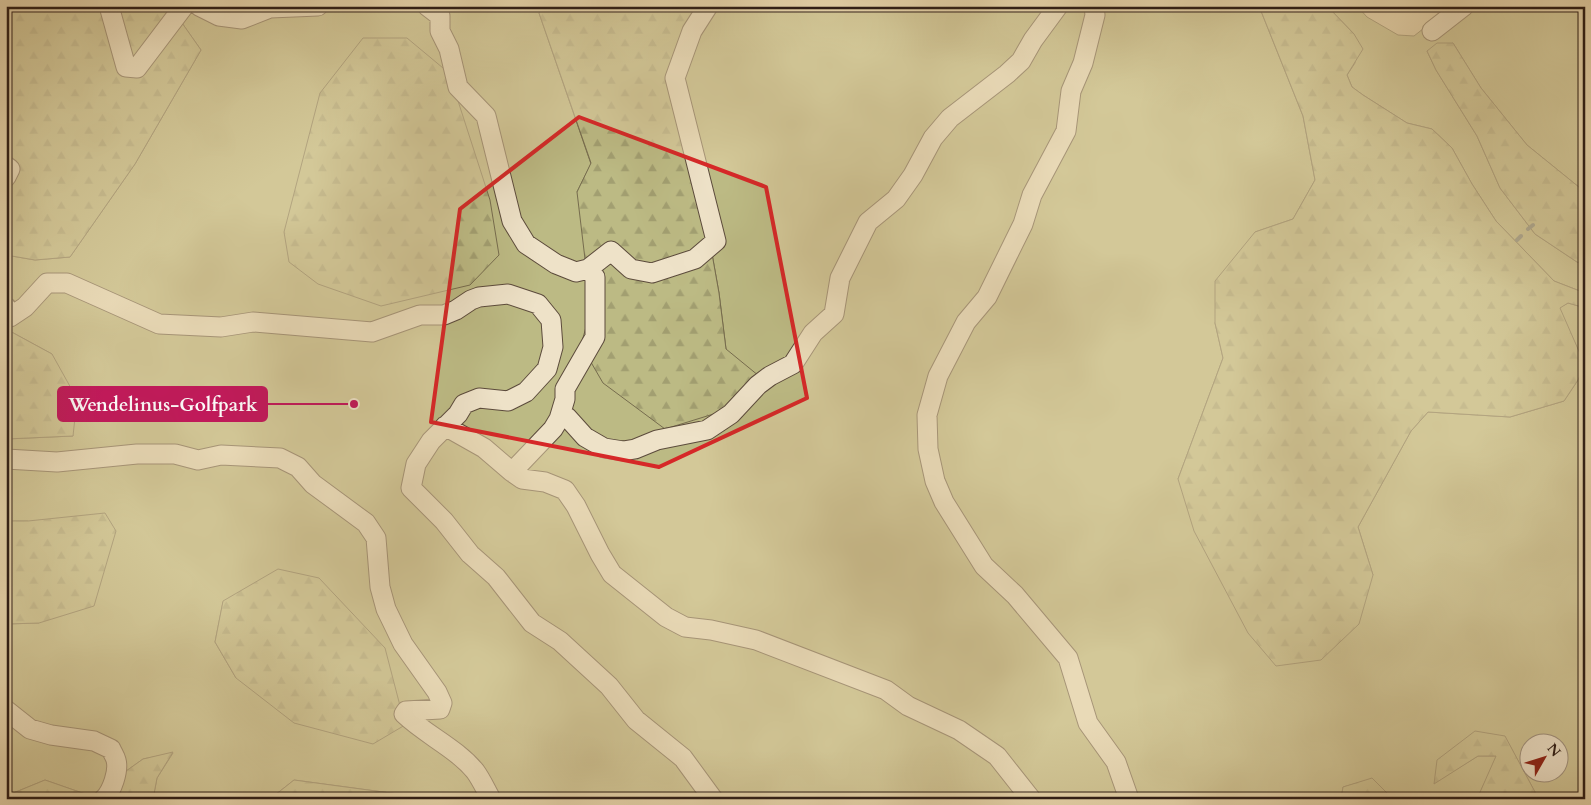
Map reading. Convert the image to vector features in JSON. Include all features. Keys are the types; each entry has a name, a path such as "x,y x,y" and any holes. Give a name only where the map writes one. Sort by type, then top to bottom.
{"lane":[{"path":"109,6 126,68 137,68 184,6"},
{"path":"200,6 218,16 242,20 270,8 318,6"},
{"path":"437,10 440,31 449,49 458,87 486,116 512,221 526,244 556,264 576,272 588,269 611,251 631,269 652,272 695,259 716,241 675,78 692,31 708,6"},
{"path":"559,419 567,417 585,437 604,448 623,451 636,449 657,440 707,430 731,414 770,376 794,364 813,333 834,314 840,278 868,222 896,198 913,176 933,138 950,118 1007,74 1021,60 1058,6"},
{"path":"1094,6 1095,15 1083,63 1070,91 1066,131 1032,195 1023,224 987,297 966,322 938,376 927,416 928,449 934,480 944,502 984,566 1015,595 1068,658 1088,723 1116,762 1129,799"},
{"path":"1432,31 1464,6"},
{"path":"6,166 10,169 6,177"},
{"path":"512,472 553,429 559,419 566,399 565,389 595,337 595,277 588,269"},
{"path":"6,307 10,317 25,307 47,283 67,282 159,324 221,327 253,322 372,332 420,315 444,315 479,297 508,294 538,304 552,320 553,347 548,369 526,392 508,401 479,398 464,404 458,414 431,441 416,464 411,488 444,521 470,554 496,577 532,623 560,641 610,686 636,720 683,758 713,799"},
{"path":"445,426 484,448 522,479 545,482 565,490 576,506 612,574 666,617 685,627 711,630 756,640 886,690 908,706 959,730 997,756 1031,799"},
{"path":"6,459 58,462 137,454 175,454 198,460 221,455 280,458 298,467 313,484 366,523 376,538 380,587 386,609 403,644 437,692 442,703 440,709 406,711 404,714 416,725 458,754 476,772 491,799"},
{"path":"6,710 30,729 94,741 111,749 117,762 116,776 108,795 104,799"}],"highlighted area":[{"path":"579,117 766,187 807,398 659,467 431,422 460,209"}],"green space":[{"path":"6,6 132,6 175,13 201,50 135,164 70,257 35,260 6,255"},
{"path":"132,6 544,6 539,13 591,164 577,192 726,349 719,293 681,80 698,32 718,6 1259,6 1303,116 1315,180 1293,219 1255,232 1215,323 1223,358 1178,479 1373,575 1358,527 1411,431 1428,412 1510,417 1564,401 1578,380 1585,365 1585,799 1534,799 1535,792 1530,782 1568,782 1568,732 1518,732 1518,761 1505,737 1434,783 1478,756 1497,756 1477,799 1393,799 1372,779 1343,787 1341,799 408,799 398,794 294,780 270,799 153,799 157,778 173,753 143,759 91,796 45,780 6,796 6,624 39,623 28,521 6,521 6,439 73,436 52,354 6,329 6,255 35,260 70,257 135,164 201,50 175,13","holes":["223,602 236,678 215,642"]},
{"path":"544,6 718,6 698,32 681,80 719,293 726,349 759,376 733,408 665,429 603,383 581,345 591,309 577,192 591,163 539,13"},
{"path":"1259,6 1327,6 1354,34 1363,49 1347,75 1352,87 1407,123 1432,129 1452,148 1496,221 1554,281 1585,293 1585,306 1582,307 1568,303 1560,308 1585,365 1578,380 1564,401 1510,417 1428,412 1411,431 1358,527 1373,575 1359,624 1321,660 1276,666 1248,633 1194,531 1178,479 1223,358 1215,323 1215,281 1255,232 1293,219 1315,180 1303,116"},
{"path":"1327,6 1357,6 1367,17 1398,35 1414,36 1452,6 1584,6 1585,192 1527,145 1481,88 1453,43 1427,51 1436,70 1477,136 1500,188 1535,234 1577,262 1585,264 1585,293 1554,281 1496,221 1452,148 1432,129 1407,123 1352,87 1347,75 1355,63 1354,34"},
{"path":"363,38 407,38 449,73 490,200 499,255 470,285 381,306 318,284 289,262 284,232 320,93"},
{"path":"1437,43 1453,43 1481,88 1527,145 1585,192 1585,264 1577,262 1535,234 1500,188 1477,136 1436,70 1427,51"},
{"path":"1568,303 1582,307 1585,306 1585,365 1559,308"},
{"path":"6,329 52,354 77,399 73,436 6,439"},
{"path":"105,513 116,531 94,606 39,623 6,624 6,521 28,521"},
{"path":"278,569 319,578 385,648 405,725 373,744 294,723 236,678 215,642 223,601"},
{"path":"1475,731 1505,736 1518,760 1518,782 1530,782 1535,792 1534,799 1477,799 1496,756 1478,756 1434,784 1437,760"},
{"path":"173,752 157,778 153,799 6,799 6,796 45,780 91,796 143,759"},
{"path":"1372,778 1393,799 1341,799 1343,787"},
{"path":"294,780 398,794 408,799 270,799"}],"waterway":[{"path":"1528,229 1533,225"},
{"path":"1517,240 1521,236"}],"place":[{"name":"Wendelinus-Golfpark","path":"354,404"}]}
